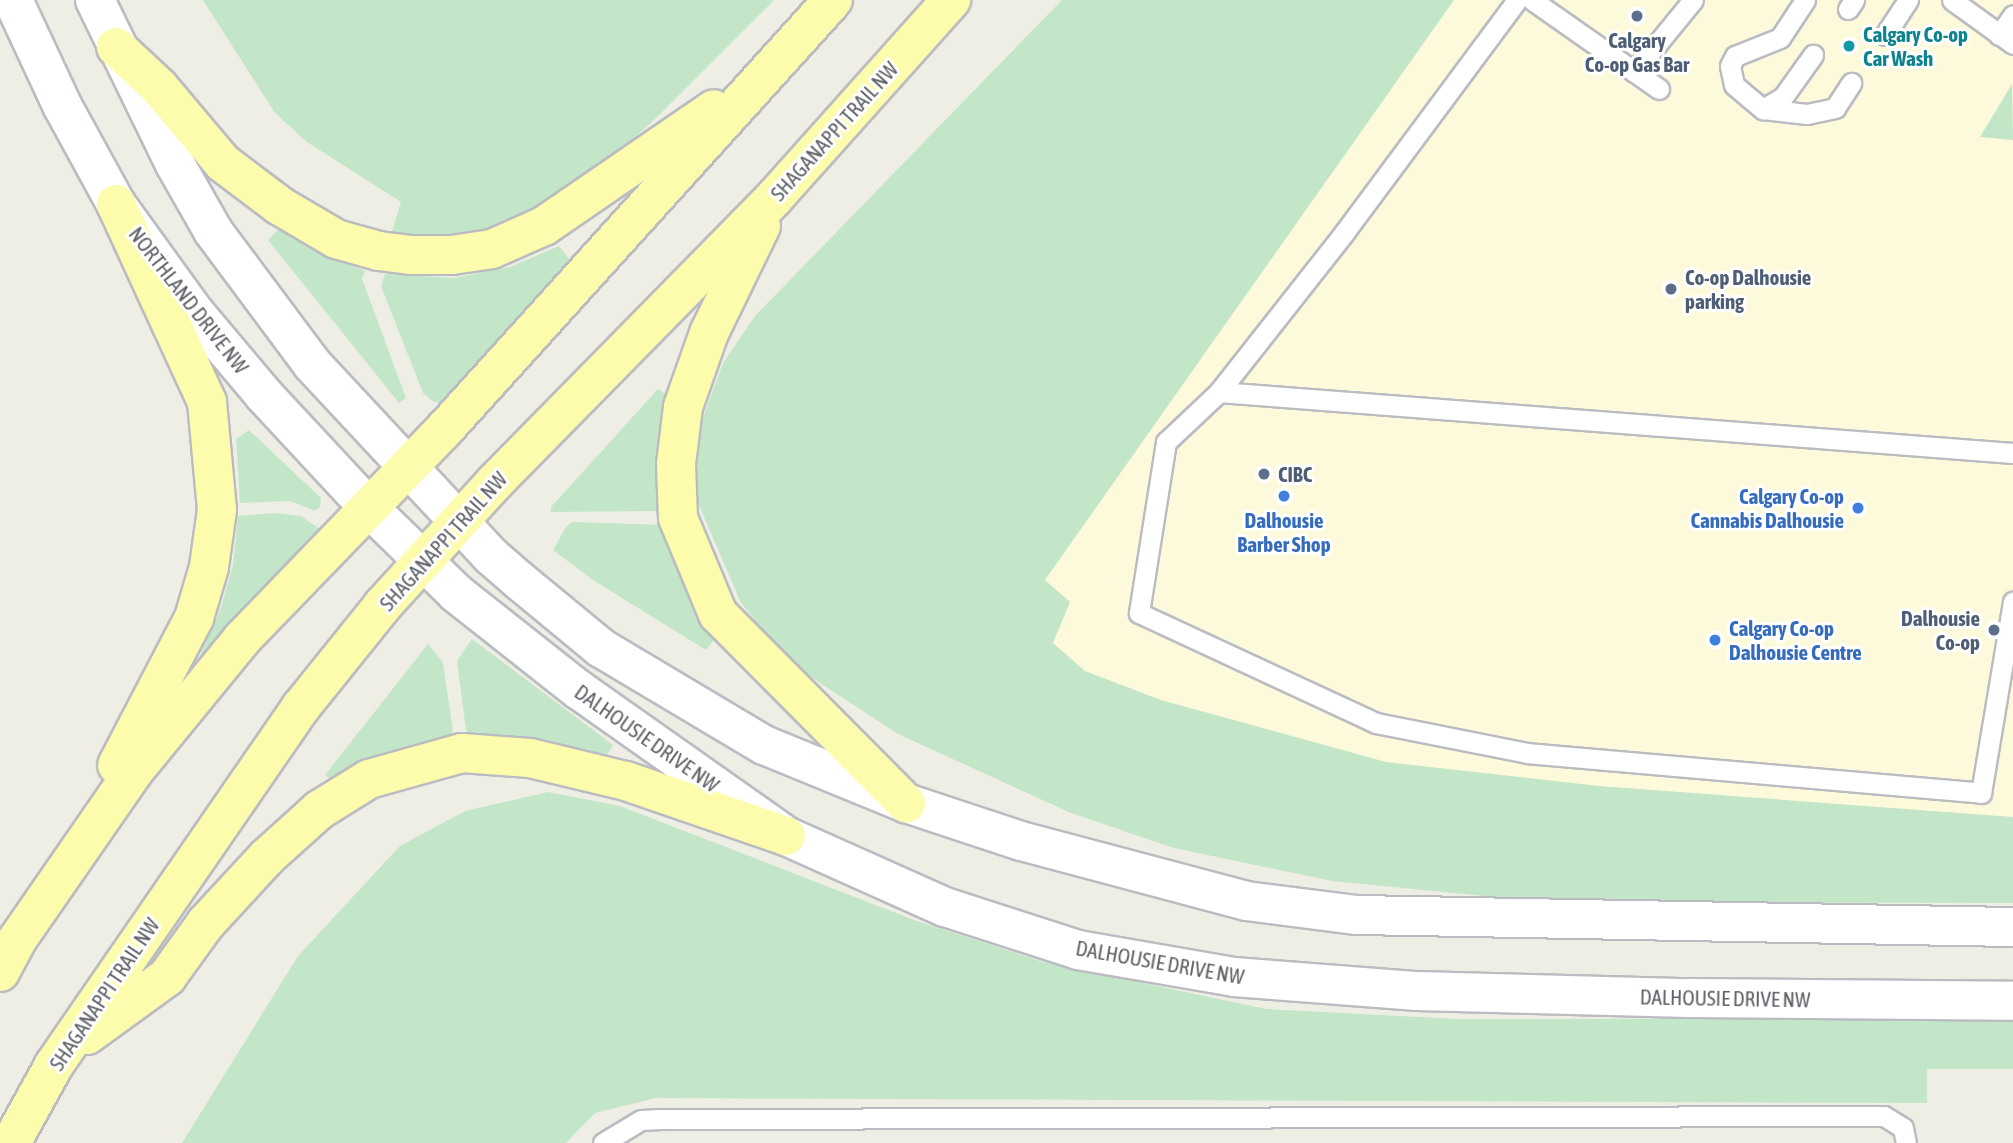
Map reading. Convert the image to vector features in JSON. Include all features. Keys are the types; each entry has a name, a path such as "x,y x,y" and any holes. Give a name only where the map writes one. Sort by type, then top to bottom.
{"main road":[{"path":"0,972 17,940 134,771 242,639 407,468 833,0"},
{"name":"SHAGANAPPI TRAIL NW","path":"11,1143 65,1051 301,707 422,560 774,198 951,0"},
{"path":"116,47 159,87 223,163 280,206 336,239 379,251 412,255 452,255 492,248 544,226 606,186 775,64"},
{"path":"774,198 709,333 683,407 676,464 678,518 718,614 906,803"},
{"path":"55,885 194,618 209,568 217,510 207,401 116,204"},
{"path":"65,1051 167,977 206,923 267,857 319,810 369,779 462,753 530,758 626,781 786,836"}],"street":[{"name":"NORTHLAND DRIVE NW","path":"13,0 63,107 116,204 195,313 264,395 422,560"},
{"path":"95,0 174,164 213,231 312,364 491,556 601,648 764,745 906,803 1033,845 1233,898 1357,915 2013,927"},
{"name":"DALHOUSIE DRIVE NW","path":"422,560 456,593 579,690 786,836 945,907 1078,950 1234,977 1417,992 1689,998 2013,1000"}],"lane":[{"path":"1517,0 1344,233 1219,392 1166,442 1139,613 1376,723 1527,753 1981,793 2013,601"},
{"path":"1532,0 1659,89"},
{"path":"1805,0 1780,38 1735,56 1730,66 1734,85 1763,109 1807,114 1835,108 1851,83"},
{"path":"1885,34 1908,0"},
{"path":"1952,0 2006,39 2013,15"},
{"path":"1634,72 1691,1"},
{"path":"1763,109 1783,97 1813,55"},
{"path":"1219,392 2013,453"},
{"path":"603,1143 641,1120 661,1118 1884,1116 1903,1128 1906,1143"}],"shaded area":[{"path":"1427,0 2013,0 2013,847 1268,801 942,656"}],"green space":[{"path":"203,0 774,0 654,120 600,168 513,224 440,239 391,234 401,202 307,142 275,113"},
{"path":"1062,0 1454,0 1045,580 1070,602 1053,643 1085,671 1161,700 1386,762 1599,786 2013,817 2013,903 1547,902 1332,881 1174,848 1071,813 898,734 791,664 741,603 698,503 697,434 723,363 755,316"},
{"path":"2012,84 2013,140 1980,137"},
{"path":"279,229 316,251 365,271 362,279 406,398 399,403 268,240"},
{"path":"559,246 569,259 442,403 434,402 423,393 381,286 385,274 454,278 510,267"},
{"path":"658,389 671,398 663,507 656,511 551,512 551,507"},
{"path":"249,430 321,498 320,507 315,511 290,501 240,503 236,439"},
{"path":"275,513 301,516 321,530 214,667 199,658 220,611 233,565 238,516"},
{"path":"572,522 665,525 678,571 716,637 706,650 593,580 553,550 566,527"},
{"path":"472,639 613,745 605,758 472,737 466,730 457,661"},
{"path":"428,644 443,663 453,731 448,739 335,784 325,775"},
{"path":"548,792 620,806 914,920 1043,962 1266,1009 1457,1019 2013,1018 2013,1069 1927,1069 1927,1103 656,1098 595,1113 566,1143 182,1143 298,956 400,846 465,811"}],"place":[{"name":"Calgary Co-op Gas Bar","path":"1637,16"},
{"name":"Calgary Co-op Car Wash","path":"1849,46"},
{"name":"Co-op Dalhousie parking","path":"1671,289"},
{"name":"CIBC","path":"1264,474"},
{"name":"Dalhousie Barber Shop","path":"1284,496"},
{"name":"Calgary Co-op Cannabis Dalhousie","path":"1858,508"},
{"name":"Dalhousie Co-op","path":"1994,630"},
{"name":"Calgary Co-op Dalhousie Centre","path":"1715,640"}]}
